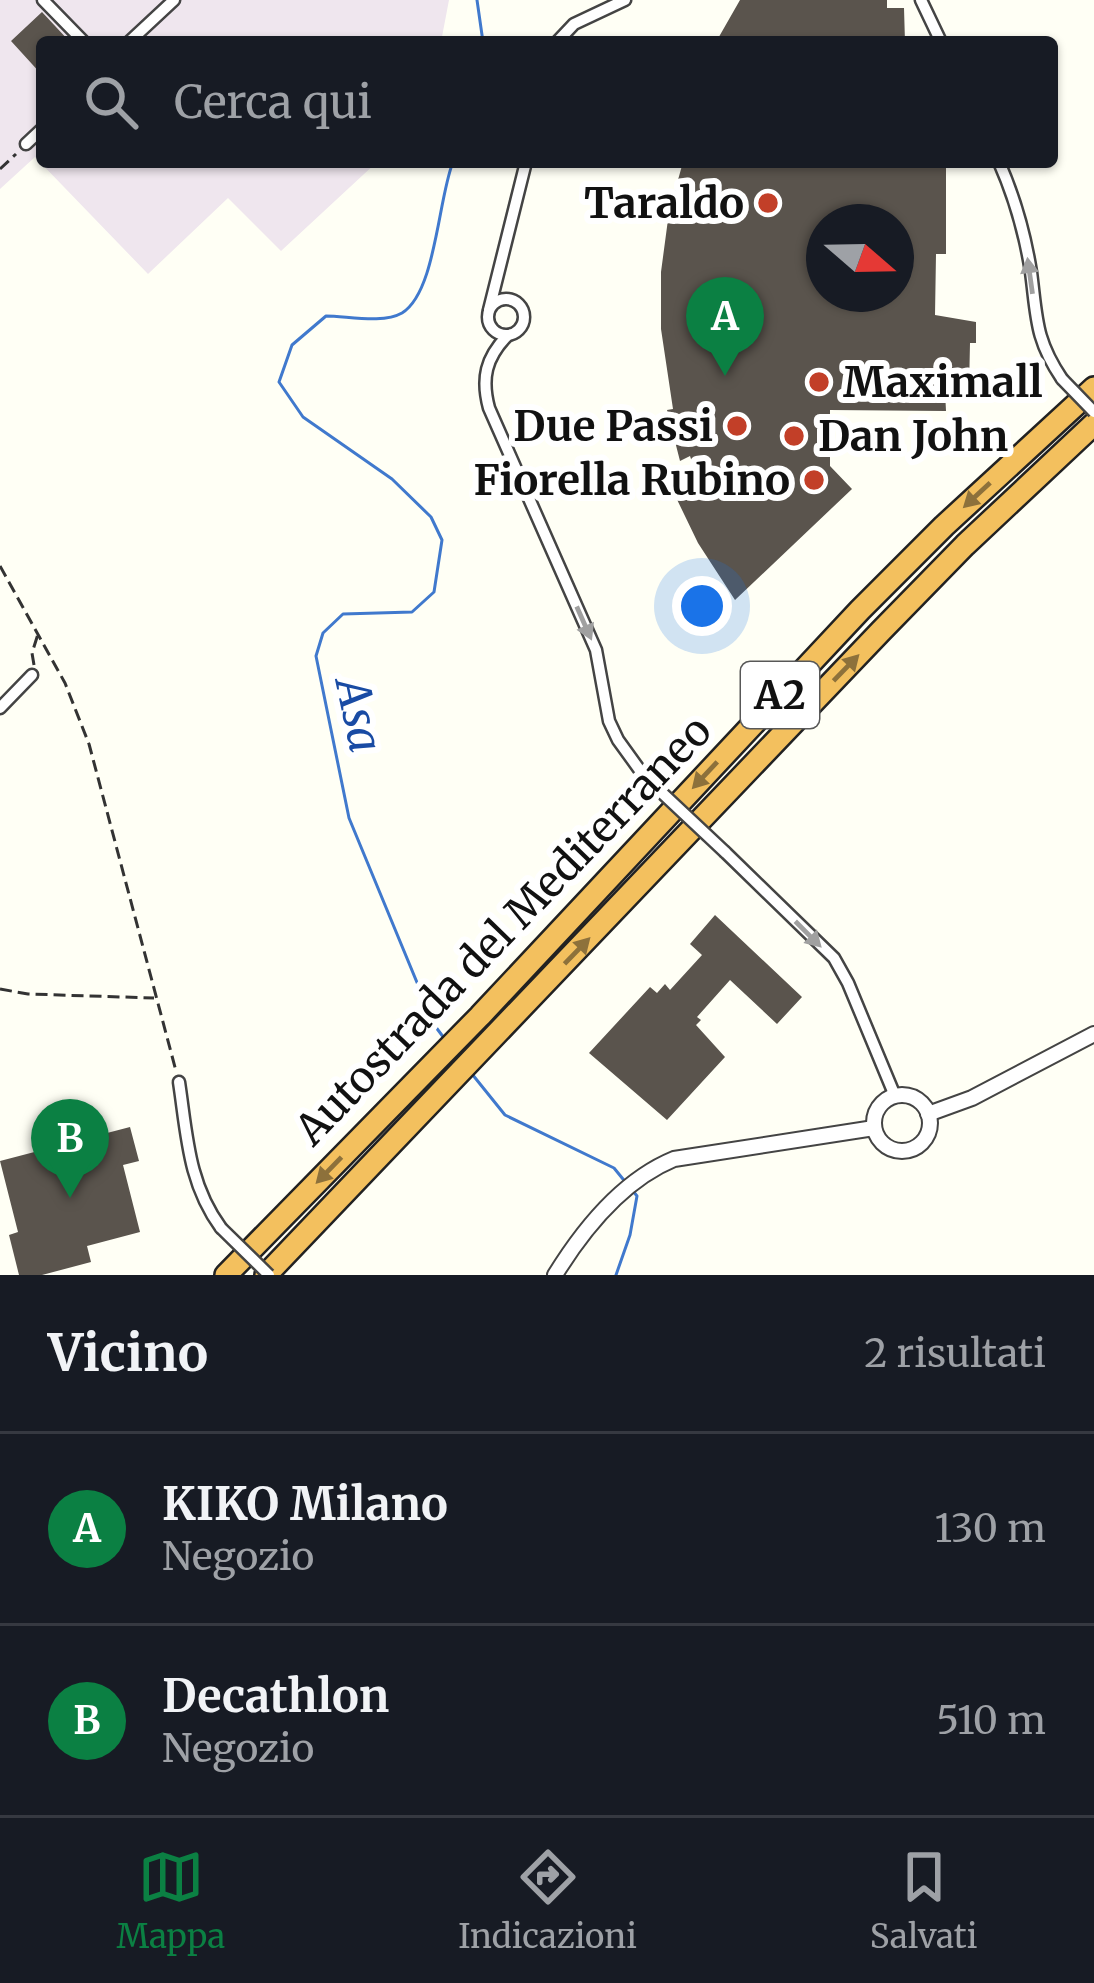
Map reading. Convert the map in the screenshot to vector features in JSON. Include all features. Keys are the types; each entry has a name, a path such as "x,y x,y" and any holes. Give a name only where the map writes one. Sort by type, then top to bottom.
{"highway":[{"name":"Autostrada del Mediterraneo","path":"226,1272 480,1016 860,610 1094,388"},
{"name":"Autostrada del Mediterraneo","path":"268,1275 923,588 1094,424"}],"street":[{"path":"44,0 78,36"},
{"path":"135,36 174,0"},
{"path":"563,36 574,24 626,0"},
{"path":"921,0 938,36"},
{"path":"26,144 36,134"},
{"path":"507,336 491,328 489,310 525,168"},
{"path":"1001,168 1016,207 1030,270 1035,326 1044,353 1094,412"},
{"path":"503,259 505,284 524,319 519,330 492,354 484,378 490,408 596,650 609,721 644,776 833,958 895,1096"},
{"path":"489,310 501,299 513,300"},
{"path":"0,708 32,675"},
{"path":"928,1114 972,1098 1094,1034"},
{"path":"179,1082 190,1170 202,1203 220,1228 268,1275"},
{"path":"895,1096 911,1097 928,1114 928,1132 909,1150 891,1149 874,1128 876,1112 895,1096"},
{"path":"555,1275 586,1231 648,1170 674,1159 874,1128"}],"path":[{"path":"0,169 26,144"},
{"path":"0,566 65,683 89,744 179,1082"},
{"path":"32,675 38,633"},
{"path":"0,989 157,998"}],"shaded area":[{"path":"0,0 449,0 442,36 36,36 36,158 0,189"},
{"path":"46,168 371,168 281,251 228,198 148,274"}],"building":[{"path":"740,0 887,0 887,8 904,8 905,36 719,36"},
{"path":"42,12 64,36 36,36 36,68 11,41"},
{"name":"Maximall","path":"681,168 946,168 946,254 936,254 935,315 976,322 976,343 970,343 969,390 945,391 946,411 830,410 830,466 852,489 735,600 698,543 670,485 696,474 690,456 680,461 667,410 673,409 661,329 661,272 669,212"},
{"path":"715,915 802,997 777,1024 730,980 697,1017 701,1020 696,1025 725,1057 667,1120 589,1053 650,987 657,993 665,984 670,990 702,955 690,944"},
{"path":"130,1127 139,1161 123,1165 140,1232 87,1246 91,1262 42,1275 19,1275 9,1235 18,1232 0,1161"}],"waterway":[{"name":"Asa","path":"477,0 482,36"},
{"name":"Asa","path":"444,1038 349,818 316,656 323,633 343,614 412,612 434,592 442,540 431,517 392,479 303,417 279,382 292,345 326,316 385,318 402,313 413,302 429,266 451,168"},
{"name":"Asa","path":"472,1074 505,1115 614,1168 627,1184"},
{"name":"Asa","path":"616,1275 630,1235 637,1196 633,1191"}],"place":[{"name":"Taraldo","path":"768,203"},
{"name":"KIKO Milano","path":"725,376"},
{"name":"Maximall","path":"819,382"},
{"name":"Due Passi","path":"737,426"},
{"name":"Dan John","path":"794,436"},
{"name":"Fiorella Rubino","path":"814,480"},
{"name":"Decathlon","path":"70,1198"}]}
